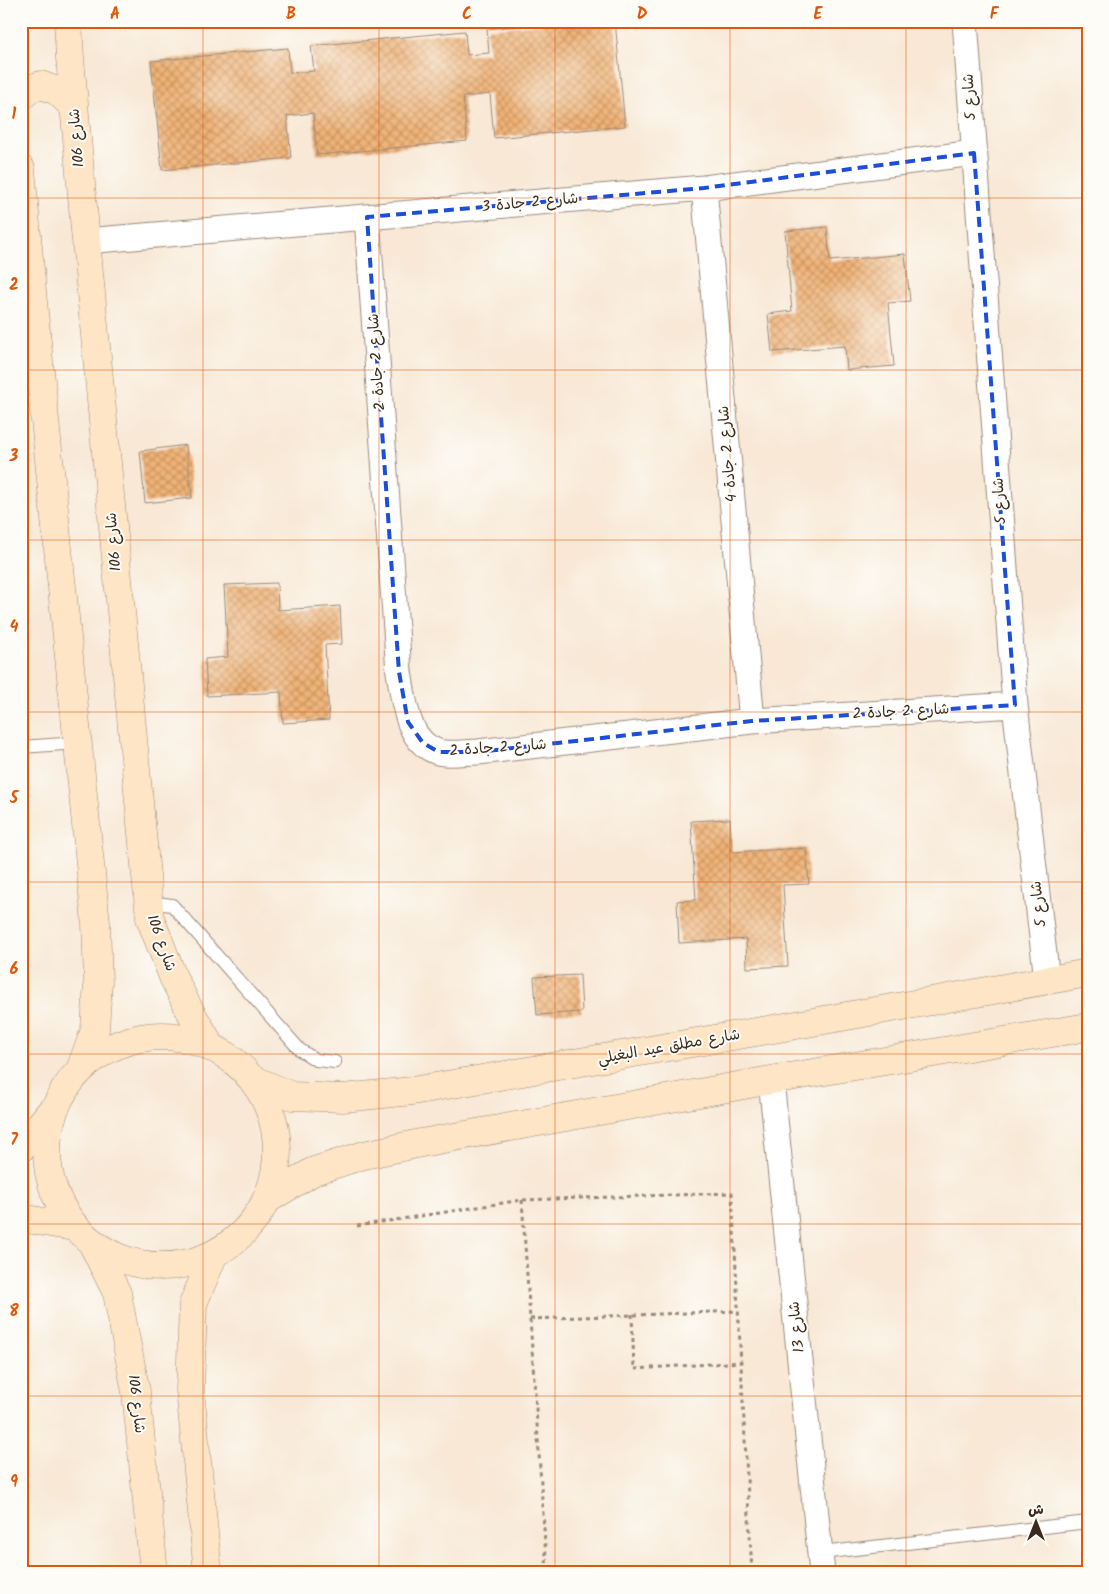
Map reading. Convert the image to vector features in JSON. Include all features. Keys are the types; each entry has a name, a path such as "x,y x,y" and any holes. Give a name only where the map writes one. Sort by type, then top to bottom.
{"street":[{"name":"شارع 106","path":"68,21 86,241 150,918 173,977 190,1012 212,1048"},
{"name":"شارع 5","path":"965,21 1016,705 1047,980"},
{"path":"21,97 30,89 41,85 57,91 74,107"},
{"name":"شارع 2 جادة 3","path":"86,241 704,188 974,153"},
{"path":"21,169 26,292 78,743 96,923 98,982 95,1030 80,1070"},
{"name":"شارع 2 جادة 4","path":"704,188 752,721"},
{"name":"شارع 2 جادة 2","path":"367,217 399,672 408,722 423,743 439,752 478,752 752,721 1016,705"},
{"name":"شارع مطلق عيد البغيلي","path":"252,1079 292,1096 343,1098 412,1091 795,1026 1088,973"},
{"path":"268,1199 314,1171 364,1155 421,1143 771,1080 1088,1027"},
{"path":"21,1148 56,1104 66,1086 80,1070 108,1049 142,1038 178,1037 212,1048 234,1061 252,1079 268,1106 277,1136 277,1168 268,1199 246,1231 214,1254 184,1264 152,1266 120,1259 83,1235 21,1218"},
{"name":"شارع 13","path":"771,1080 822,1563"},
{"name":"شارع 106","path":"56,1104 47,1135 48,1168 57,1200 83,1235 117,1293 136,1392 154,1573"},
{"path":"208,1573 190,1390 193,1304 214,1254"}],"lane":[{"path":"21,747 78,743"},
{"path":"148,902 172,905 300,1050 316,1060 335,1062"},
{"path":"822,1563 1088,1522"}],"path":[{"path":"357,1226 522,1200 732,1193 752,1573"},
{"path":"522,1200 546,1573"},
{"path":"530,1319 738,1311"},
{"path":"632,1314 634,1369 741,1362"}],"highlighted area":[{"path":"974,153 1015,705 752,721 478,752 439,752 423,743 408,722 399,672 367,217 704,188"}],"building":[{"path":"570,21 615,21 625,126 494,138 490,94 463,97 467,141 317,155 313,113 287,116 291,158 162,170 151,61 288,48 290,73 314,71 311,46 465,31 467,55 489,53 487,29"},
{"path":"827,227 830,261 905,254 910,301 888,303 894,366 847,370 845,346 772,352 768,314 792,311 785,231"},
{"path":"186,445 192,498 145,503 140,451"},
{"path":"277,583 278,610 340,606 342,644 325,645 329,720 283,723 281,692 207,696 205,659 228,657 224,585"},
{"path":"21,712 23,712 25,742 21,742"},
{"path":"730,819 732,852 806,848 809,884 783,885 788,966 747,968 746,939 679,943 677,901 696,900 691,821"},
{"path":"580,975 582,1012 537,1015 534,977"}]}
